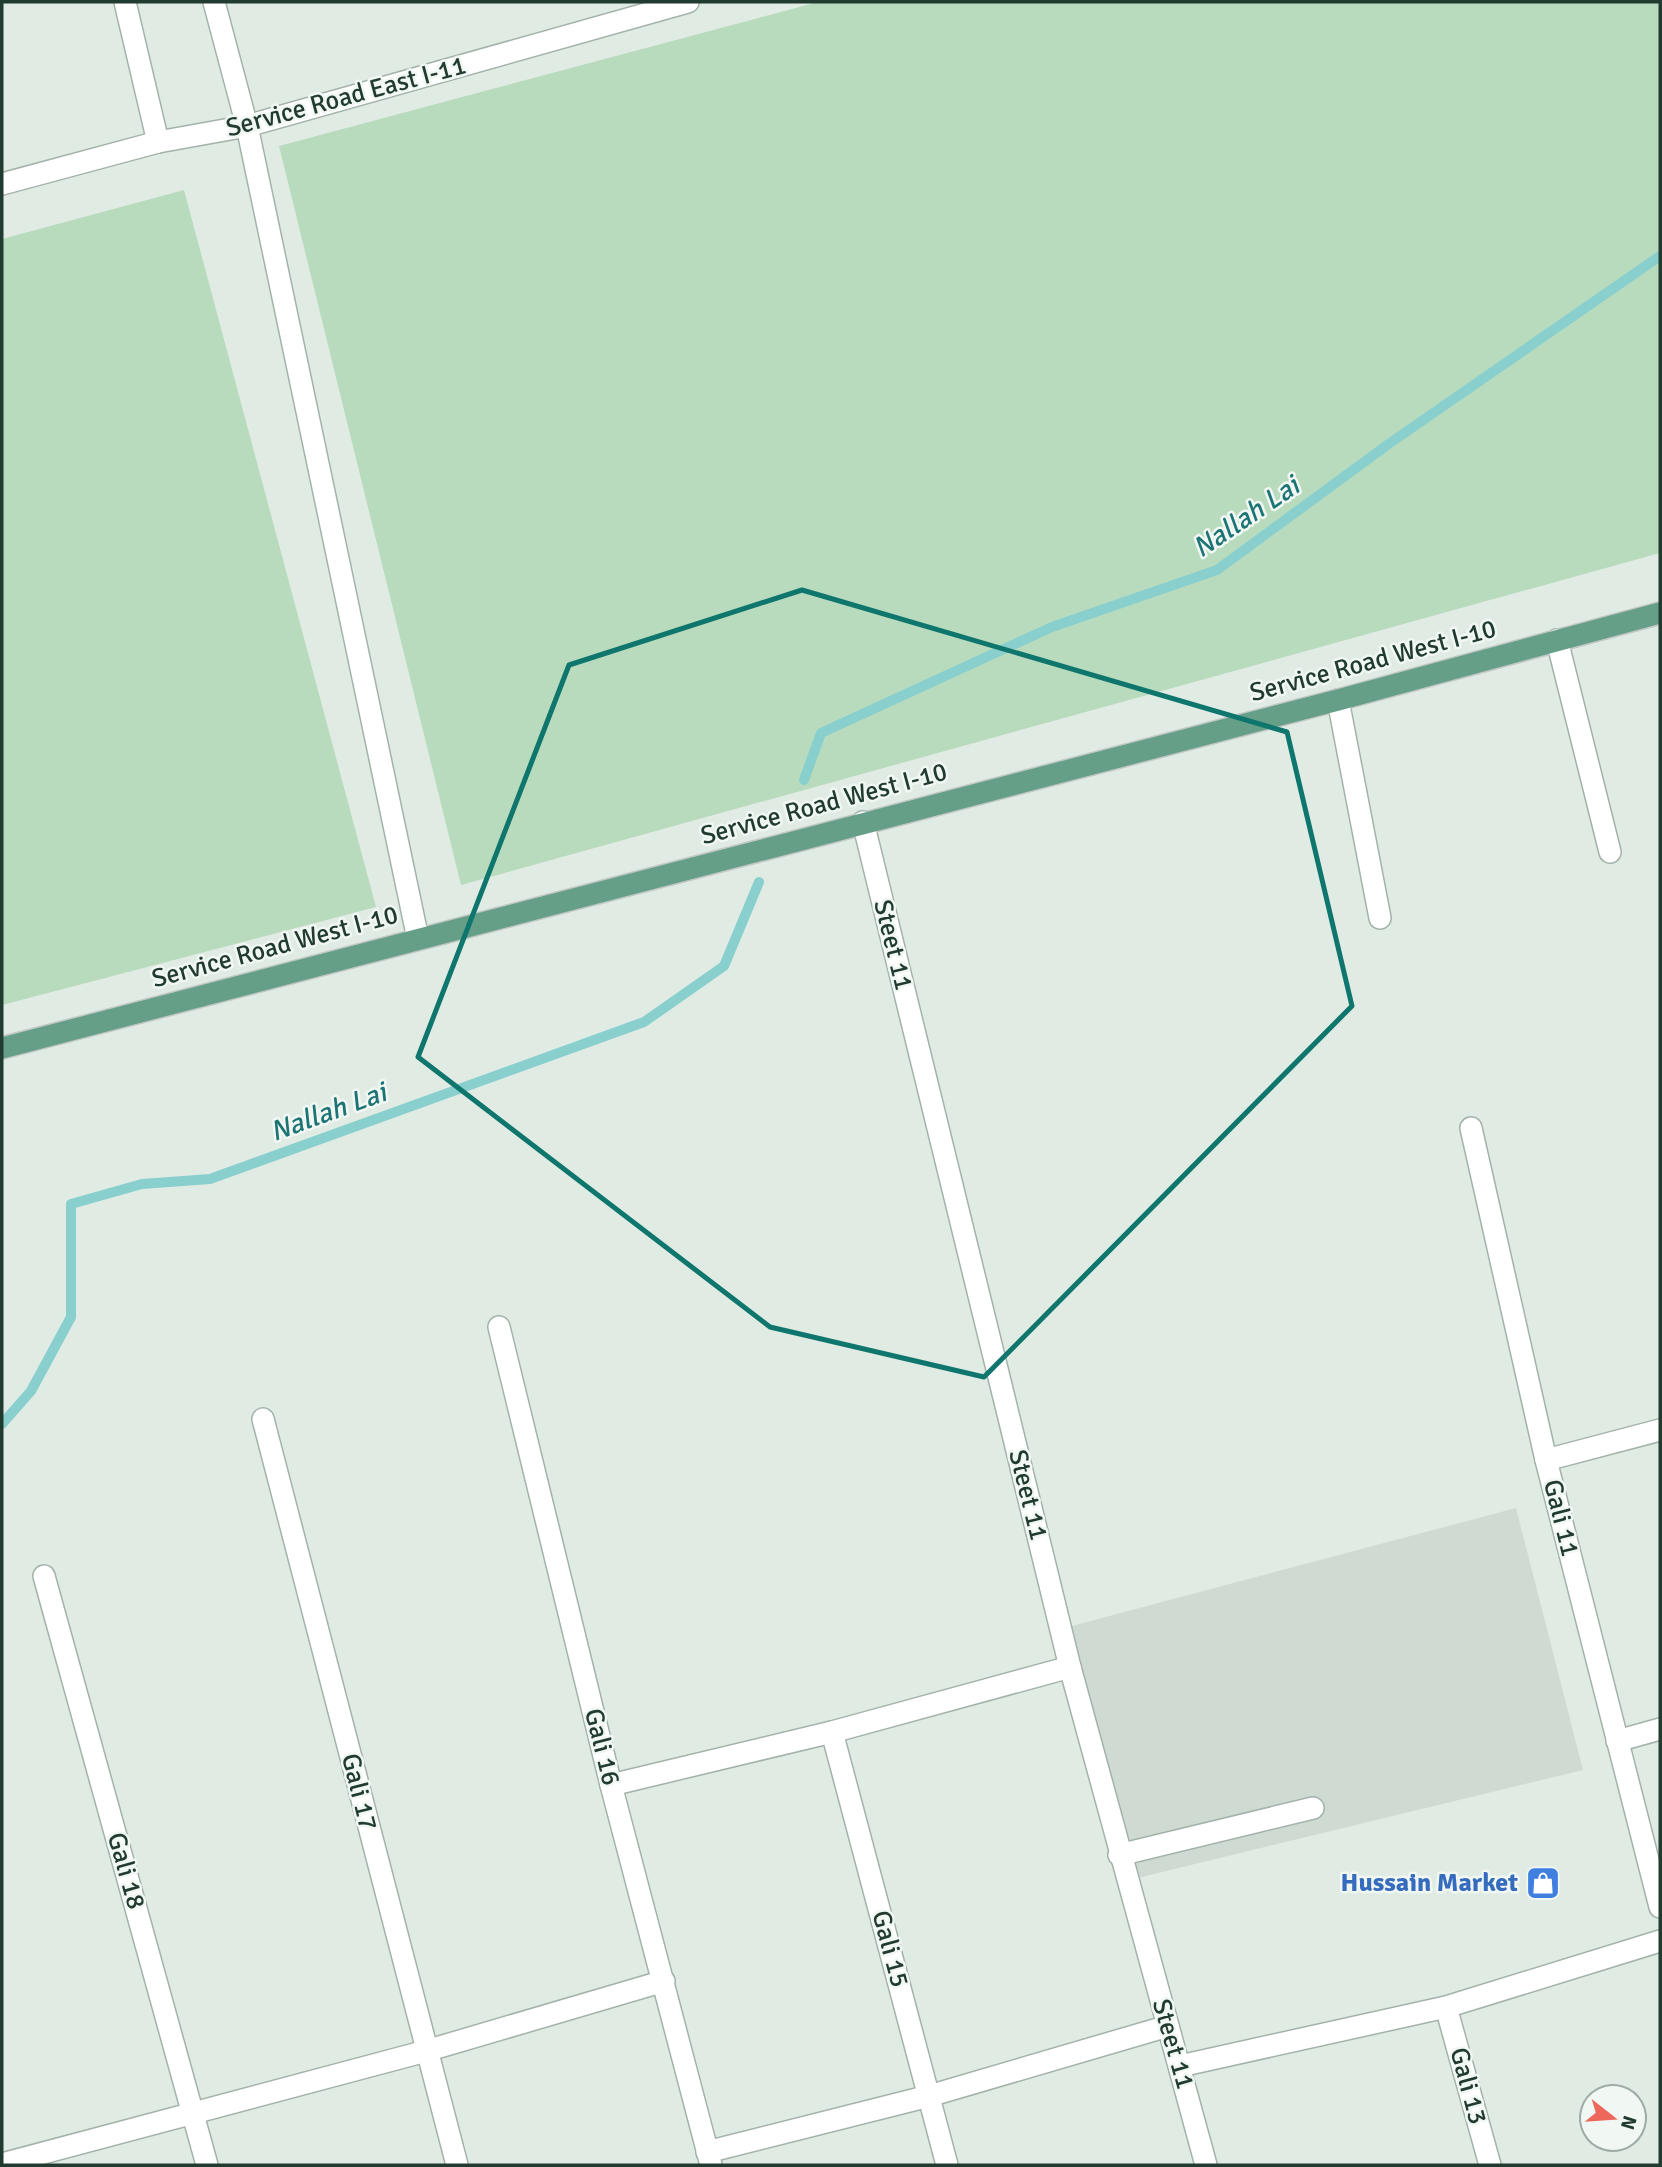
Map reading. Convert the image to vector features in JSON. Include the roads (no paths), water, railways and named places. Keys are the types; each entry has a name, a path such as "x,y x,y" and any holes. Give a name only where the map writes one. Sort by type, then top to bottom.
{"main road":[{"name":"Service Road West I-10","path":"2,1048 1338,700 1660,613"}],"street":[{"path":"125,2 158,142"},
{"path":"214,2 247,126 418,939"},
{"name":"Service Road East I-11","path":"2,184 158,142 247,126 688,2"},
{"path":"1558,640 1610,852"},
{"path":"1338,700 1380,918"},
{"name":"Steet 11","path":"863,822 1070,1667 1119,1855 1206,2165"},
{"name":"Gali 11","path":"1471,1128 1546,1460 1660,1907"},
{"name":"Gali 16","path":"499,1327 611,1785 709,2159"},
{"name":"Gali 17","path":"262,1419 457,2165"},
{"path":"1546,1460 1660,1430"},
{"name":"Gali 18","path":"44,1576 207,2165"},
{"path":"611,1785 832,1732 1070,1667"},
{"path":"1617,1741 1660,1729"},
{"name":"Gali 15","path":"832,1732 947,2165"},
{"path":"1119,1855 1313,1808"},
{"path":"1180,2066 1446,2007 1660,1941"},
{"path":"2,2164 192,2111 426,2052 664,1980"},
{"name":"Gali 13","path":"1446,2007 1490,2165"},
{"path":"709,2159 1168,2026"}],"waterway":[{"name":"Nallah Lai","path":"804,780 821,733 1052,627 1217,570 1390,443 1660,256"},
{"name":"Nallah Lai","path":"2,1424 31,1391 71,1317 71,1204 142,1184 210,1179 644,1022 724,966 759,882"}],"place":[{"name":"Hussain Market","path":"1543,1883"}]}
